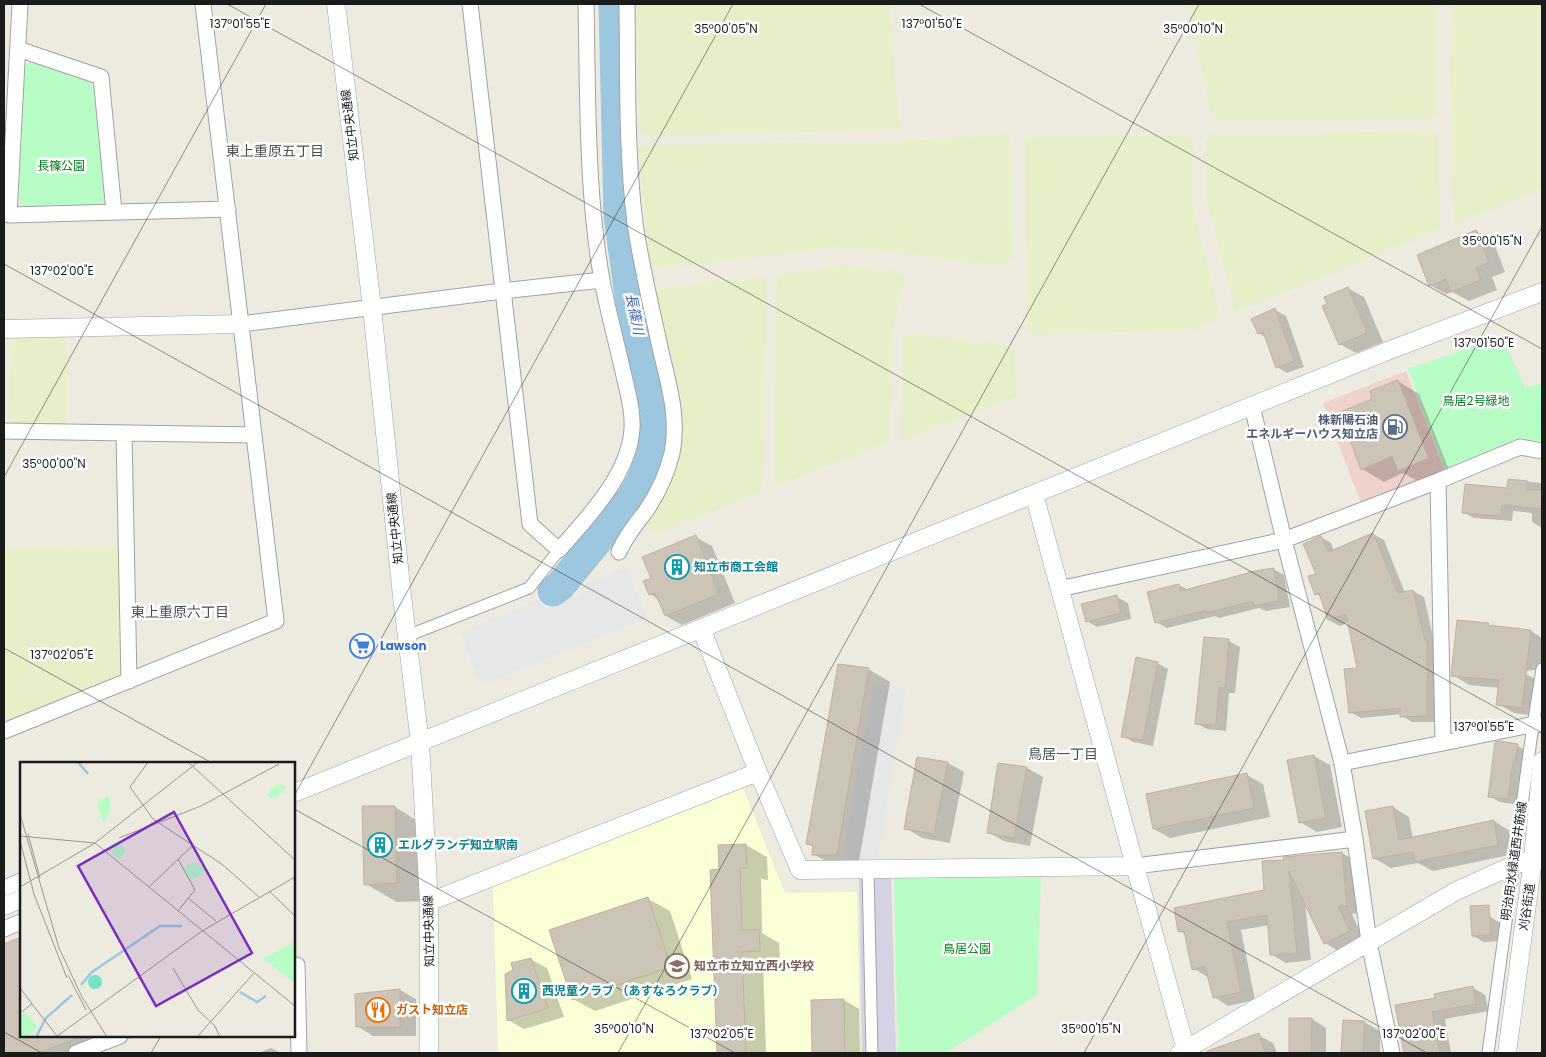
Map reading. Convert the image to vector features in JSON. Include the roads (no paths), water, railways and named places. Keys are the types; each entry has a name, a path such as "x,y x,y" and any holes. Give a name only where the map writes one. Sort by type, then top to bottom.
{"street":[{"path":"20,4 9,215 228,209"},
{"path":"4,731 276,621 203,4"},
{"name":"知立中央通線","path":"336,4 420,743 429,902 429,1053"},
{"path":"470,4 530,524 559,550"},
{"path":"408,636 528,588 577,530 614,482 626,457 632,429 631,405 602,280 590,186 586,4"},
{"path":"620,552 623,543 664,480 672,452 674,427 672,395 647,286 635,223 629,141 627,4"},
{"path":"18,49 101,77 114,212"},
{"path":"4,329 241,324 602,280"},
{"path":"295,793 1390,350 1542,292"},
{"path":"1252,406 1284,540 1342,763 1355,839 1369,942 1392,1053"},
{"path":"4,431 254,435"},
{"path":"124,433 128,681"},
{"path":"1060,589 1284,540 1438,481 1520,447 1542,450"},
{"path":"1438,481 1443,743"},
{"path":"1034,494 1184,1052 1456,892 1514,865 1538,858"},
{"path":"701,628 758,772 800,870 1135,866 1355,839"},
{"name":"明治用水緑道西井筋線","path":"1488,1053 1514,865 1537,725 1542,669"},
{"path":"1342,763 1537,725"},
{"name":"刈谷街道","path":"1507,1053 1538,858 1542,761"},
{"path":"429,902 758,772"},
{"path":"868,869 872,1053"},
{"path":"4,888 20,881"},
{"path":"4,906 20,900"},
{"path":"4,929 20,922"},
{"path":"295,966 297,965 299,1053"},
{"path":"76,1053 117,1037"}],"waterway":[{"name":"長篠川","path":"553,591 560,586 632,498 643,479 652,454 656,412 631,302 619,216 614,4"}],"place":[{"name":"株新陽石油 エネルギーハウス知立店","path":"1395,427"},
{"name":"知立市商工会館","path":"677,567"},
{"name":"Lawson","path":"362,646"},
{"name":"エルグランデ知立駅南","path":"380,845"},
{"name":"知立市立知立西小学校","path":"677,966"},
{"name":"西児童クラブ （あすなろクラブ）","path":"524,991"},
{"name":"ガスト知立店","path":"378,1010"}],"district":[{"name":"東上重原五丁目","path":"275,151"},
{"name":"東上重原六丁目","path":"180,612"},
{"name":"鳥居一丁目","path":"1063,754"}],"park label":[{"name":"長篠公園","path":"61,166"},
{"name":"鳥居2号緑地","path":"1476,401"},
{"name":"鳥居公園","path":"967,949"}]}
